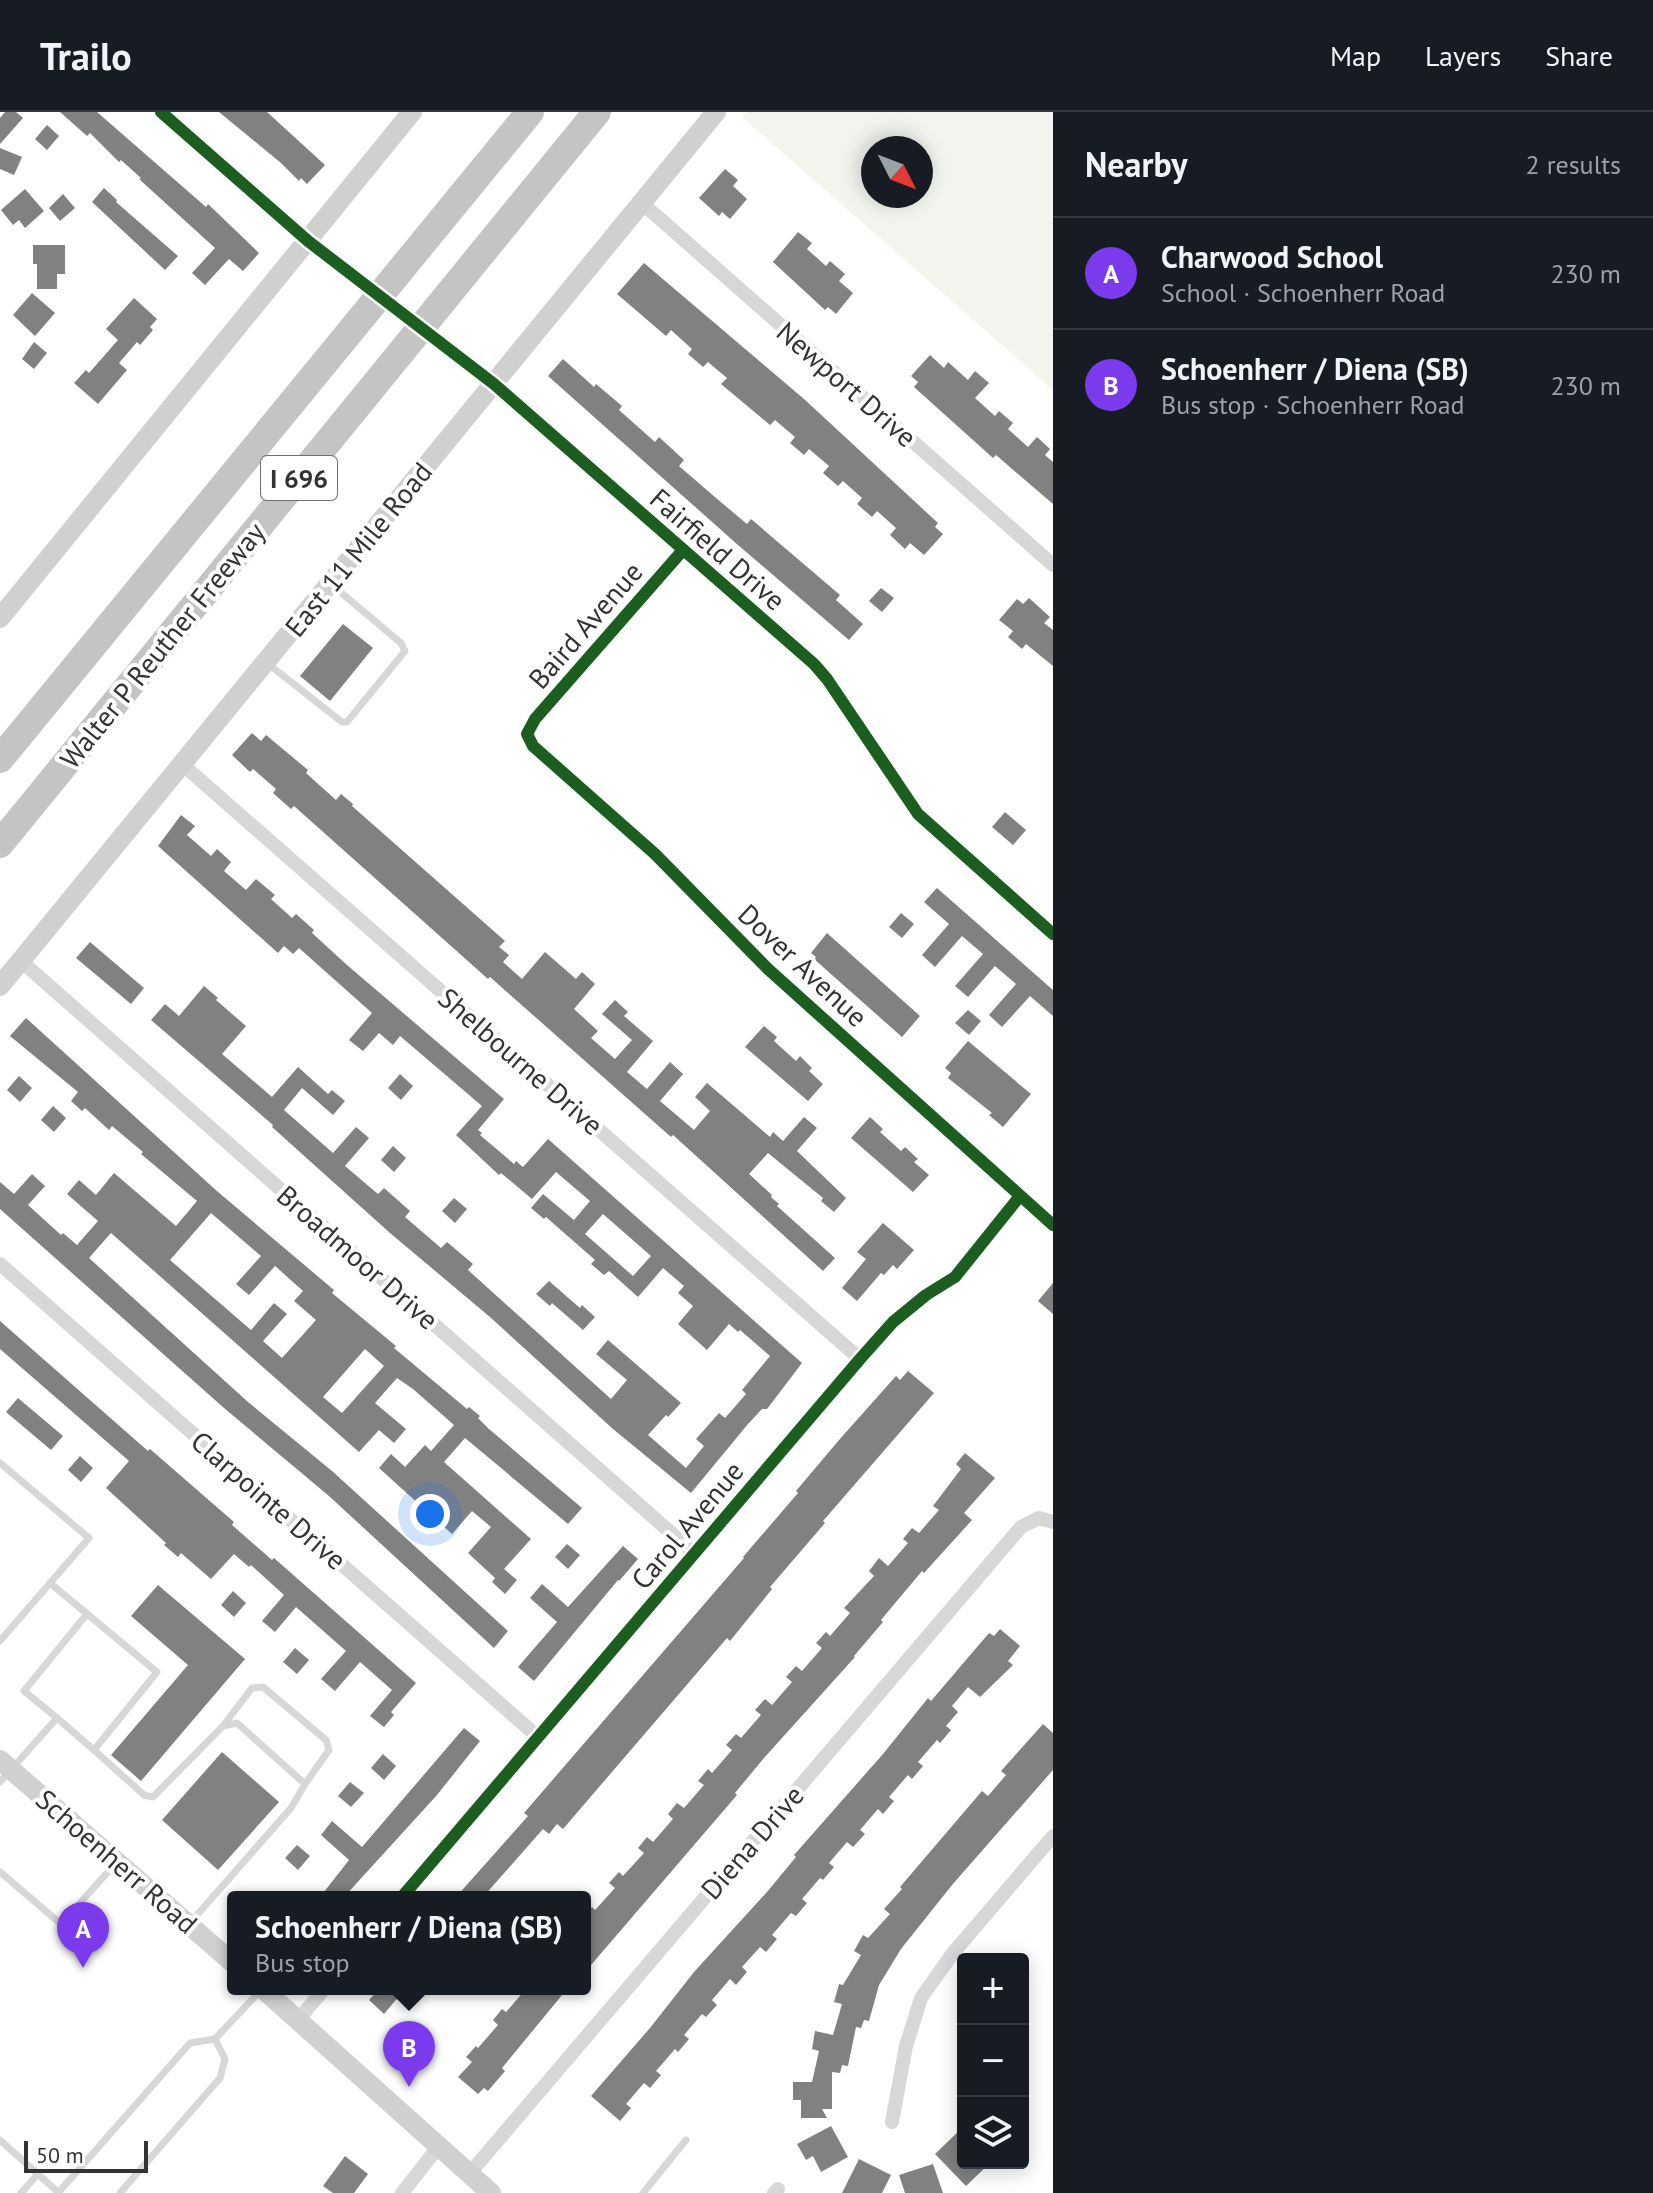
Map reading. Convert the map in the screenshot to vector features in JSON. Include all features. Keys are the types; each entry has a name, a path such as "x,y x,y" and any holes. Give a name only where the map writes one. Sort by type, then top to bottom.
{"highway":[{"name":"Walter P Reuther Freeway","path":"0,759 530,112"},
{"name":"Walter P Reuther Freeway","path":"0,844 597,112"}],"main road":[{"path":"0,618 412,112"},
{"name":"East 11 Mile Road","path":"0,986 716,112"},
{"name":"Schoenherr Road","path":"4,1770 118,1862 227,1958"},
{"path":"269,1995 491,2193"}],"street":[{"name":"Fairfield Drive","path":"161,112 308,241 494,384 814,664 918,814 1053,934"},
{"name":"Newport Drive","path":"642,203 1053,565"},
{"name":"Baird Avenue","path":"527,734 535,719 580,665 683,550"},
{"name":"Dover Avenue","path":"527,734 541,754 655,854 768,969 1053,1225"},
{"name":"Shelbourne Drive","path":"182,764 860,1359"},
{"name":"Broadmoor Drive","path":"21,961 694,1553"},
{"name":"Carol Avenue","path":"407,1891 860,1359 893,1322 926,1295 955,1277 1020,1196"},
{"name":"Clarpointe Drive","path":"0,1264 538,1737"},
{"name":"Diena Drive","path":"470,2173 1021,1527 1046,1520"},
{"path":"892,2122 906,2046 921,1998 953,1953 1053,1836"},
{"path":"298,2020 319,1995"},
{"path":"402,2193 439,2146"}],"lane":[{"path":"266,662 342,722 347,722 405,651 401,643 331,583"},
{"path":"0,1463 89,1538 0,1641"},
{"path":"50,1583 157,1672 94,1750"},
{"path":"87,1614 24,1691 144,1795 153,1797 223,1726 252,1688 263,1687 326,1740 329,1750 291,1808 188,1924"},
{"path":"4,1770 57,1718"},
{"path":"223,1726 237,1723 305,1784"},
{"path":"0,1872 61,1924 118,1862"},
{"path":"0,2140 58,2193 190,2043 215,2039 256,1995"},
{"path":"120,2193 220,2078 225,2059 215,2039"},
{"path":"643,2193 686,2140"},
{"path":"21,2193 38,2174"}],"shaded area":[{"path":"747,112 1053,112 1053,390 742,117"}],"building":[{"path":"5,112 16,112 23,118 0,144 0,118"},
{"path":"60,112 97,112 206,207 208,204 259,253 243,271 229,259 205,285 192,273 215,248 121,160 119,162 90,133 87,136"},
{"path":"219,112 267,112 325,165 307,184 301,178 299,181"},
{"path":"47,125 59,136 47,150 35,139"},
{"path":"0,148 22,157 14,175 0,169"},
{"path":"725,169 738,180 733,186 747,199 730,219 722,212 719,216 699,198"},
{"path":"104,188 178,256 165,270 92,202"},
{"path":"25,189 44,211 25,228 19,220 13,225 1,210"},
{"path":"63,194 75,208 60,221 49,208"},
{"path":"798,232 812,243 807,249 826,266 830,261 845,274 839,281 853,293 836,314 828,307 825,310 773,262"},
{"path":"33,245 65,245 65,274 57,274 57,289 37,289"},
{"path":"644,263 804,399 938,523 935,527 943,534 924,555 910,543 905,549 890,535 896,528 877,511 872,517 857,504 862,498 843,481 838,486 823,473 829,466 809,449 804,455 790,443 795,437 775,420 770,425 721,384 727,378 708,362 703,367 688,354 692,349 671,330 666,336 617,294"},
{"path":"32,293 55,313 35,336 13,315"},
{"path":"134,298 157,319 150,327 153,330 140,345 137,342 119,363 127,370 98,404 74,383 86,370 89,373 118,340 106,329"},
{"path":"34,342 47,353 34,369 22,359"},
{"path":"930,355 944,368 948,362 968,380 975,371 989,383 975,398 995,416 999,411 1013,423 1008,429 1028,447 1037,437 1050,449 1045,455 1053,462 1053,504 996,455 993,458 914,387 918,382 911,376"},
{"path":"563,359 594,387 596,384 622,406 619,410 655,442 659,437 684,460 679,466 716,498 747,524 751,519 840,595 836,600 863,624 849,640 548,376"},
{"path":"881,588 894,598 882,612 869,601"},
{"path":"1029,598 1050,617 1044,623 1053,630 1053,666 1026,644 1022,649 1008,637 1013,631 999,620 1017,599 1023,604"},
{"path":"343,624 373,648 330,701 300,676"},
{"path":"252,733 261,741 266,735 308,770 306,773 336,800 341,794 505,941 499,947 509,955 503,962 522,979 545,952 576,979 582,972 595,984 574,1009 598,1031 591,1038 615,1059 632,1040 602,1014 615,1000 628,1012 624,1016 653,1041 627,1072 647,1089 670,1062 683,1074 660,1101 694,1130 710,1111 695,1097 707,1083 770,1137 773,1132 783,1141 804,1117 817,1128 797,1151 846,1198 834,1212 821,1201 823,1198 768,1153 749,1174 772,1195 779,1204 777,1206 835,1258 823,1271 673,1135 671,1137 490,977 488,979 294,806 291,809 273,793 276,789 253,769 250,772 232,755"},
{"path":"1005,812 1026,830 1013,845 992,827"},
{"path":"181,815 195,826 187,835 211,856 217,849 231,862 224,871 246,890 256,879 275,895 271,899 292,918 296,914 347,965 504,1099 478,1130 482,1133 480,1135 514,1164 516,1161 523,1167 548,1139 802,1363 767,1409 762,1409 748,1424 691,1493 613,1429 151,1020 165,1004 179,1016 204,986 246,1026 222,1054 272,1097 298,1067 328,1094 332,1090 345,1101 333,1115 302,1088 284,1110 333,1153 356,1127 369,1138 345,1166 378,1194 384,1188 410,1211 405,1217 441,1248 447,1242 473,1264 468,1270 611,1399 627,1380 596,1354 608,1340 681,1403 648,1435 686,1468 704,1446 696,1439 719,1413 725,1418 746,1394 742,1390 770,1356 729,1324 707,1350 678,1324 693,1306 678,1293 684,1286 663,1268 638,1297 609,1271 604,1275 591,1264 595,1260 546,1217 544,1219 531,1208 543,1194 574,1220 590,1201 556,1172 532,1199 501,1173 499,1175 456,1135 482,1106 400,1036 393,1045 379,1033 363,1051 349,1040 372,1013 299,948 293,954 284,946 278,953 158,846","holes":["603,1214 651,1256 633,1276 585,1234"]},
{"path":"937,888 1053,990 1053,1016 1030,996 1002,1027 989,1015 1016,984 995,966 968,997 955,986 983,954 962,936 935,967 922,955 949,924 924,902"},
{"path":"901,913 914,924 902,938 889,927"},
{"path":"827,933 920,1016 902,1037 814,959 816,957 811,953"},
{"path":"90,942 144,988 131,1004 76,958"},
{"path":"968,1010 981,1021 969,1035 955,1023"},
{"path":"26,1018 218,1192 334,1290 332,1293 396,1346 394,1348 467,1409 469,1407 480,1416 478,1418 489,1429 582,1508 568,1524 465,1438 444,1462 531,1539 504,1569 517,1580 505,1594 492,1582 495,1578 468,1553 491,1527 472,1511 452,1534 379,1468 391,1454 405,1467 425,1445 431,1451 454,1425 413,1389 397,1378 375,1403 406,1429 394,1443 379,1430 359,1452 111,1233 89,1258 248,1402 332,1471 508,1631 494,1648 329,1496 224,1408 0,1209 0,1182 14,1194 32,1174 45,1186 28,1205 77,1245 98,1221 67,1194 79,1180 96,1195 114,1173 176,1226 197,1201 112,1126 109,1130 85,1108 82,1111 71,1101 78,1092 10,1036","holes":["211,1213 261,1256 236,1284 249,1295 275,1266 303,1291 294,1301 316,1320 282,1358 263,1341 287,1314 274,1303 251,1330 170,1260","365,1349 384,1366 342,1413 323,1397"]},
{"path":"764,1026 777,1037 774,1041 796,1061 800,1056 812,1068 809,1071 823,1084 808,1101 745,1047"},
{"path":"968,1041 1031,1094 1003,1127 989,1115 992,1113 948,1078 951,1073 945,1068"},
{"path":"400,1074 413,1086 401,1100 388,1088"},
{"path":"19,1076 32,1088 20,1102 7,1090"},
{"path":"53,1106 66,1118 54,1132 41,1120"},
{"path":"870,1117 883,1129 880,1132 901,1151 905,1147 918,1159 914,1162 929,1175 913,1192 851,1138"},
{"path":"393,1146 406,1158 394,1172 381,1160"},
{"path":"454,1198 467,1209 455,1223 442,1211"},
{"path":"883,1223 914,1250 897,1269 893,1265 884,1275 881,1273 857,1301 842,1288 866,1259 857,1252"},
{"path":"549,1281 595,1317 583,1330 552,1303 550,1306 536,1294"},
{"path":"1053,1283 1053,1314 1038,1301"},
{"path":"0,1321 416,1683 391,1712 394,1715 384,1727 370,1716 392,1690 360,1662 335,1691 321,1679 346,1651 296,1607 275,1632 262,1621 284,1595 251,1565 249,1567 234,1554 211,1579 181,1553 178,1557 164,1545 166,1543 106,1488 129,1461 0,1349"},
{"path":"908,1371 934,1393 823,1521 825,1523 770,1587 772,1589 730,1641 727,1638 563,1829 557,1824 549,1834 543,1829 488,1891 461,1891 528,1816 524,1813 744,1558 839,1440 896,1376 900,1380"},
{"path":"18,1398 63,1436 51,1450 6,1412"},
{"path":"965,1453 995,1478 964,1513 972,1520 924,1573 922,1571 855,1657 764,1758 735,1793 737,1795 591,1965 591,1908 595,1910 615,1888 609,1883 619,1872 623,1876 644,1853 638,1848 647,1837 653,1842 673,1819 668,1814 677,1803 684,1808 704,1785 698,1781 708,1769 712,1773 732,1750 726,1745 736,1734 741,1738 761,1715 755,1710 765,1699 772,1705 792,1682 786,1677 796,1666 802,1671 822,1648 816,1643 826,1632 830,1636 850,1613 844,1608 874,1576 869,1571 879,1558 888,1566 908,1543 903,1539 912,1528 919,1533 939,1510 933,1506 961,1469 956,1464"},
{"path":"80,1456 93,1468 81,1482 68,1470"},
{"path":"567,1544 580,1555 568,1569 555,1557"},
{"path":"623,1546 638,1559 534,1681 518,1667 557,1622 530,1598 542,1584 568,1607"},
{"path":"158,1585 245,1659 141,1781 111,1755 188,1665 131,1616"},
{"path":"233,1591 246,1603 234,1617 221,1605"},
{"path":"1000,1629 1020,1646 1008,1661 1013,1665 980,1697 968,1687 952,1706 958,1712 946,1726 951,1730 940,1743 937,1740 918,1762 923,1766 912,1779 908,1775 889,1797 894,1801 883,1814 878,1809 860,1830 865,1834 853,1847 847,1842 829,1863 834,1867 802,1899 807,1903 796,1916 791,1913 772,1935 777,1939 766,1952 760,1947 742,1967 747,1972 736,1985 730,1979 712,2000 717,2005 706,2017 702,2014 684,2035 689,2039 678,2052 675,2049 656,2071 661,2075 650,2088 644,2083 626,2104 631,2108 620,2121 591,2096 694,1972 767,1892 796,1857 794,1855 928,1698 931,1701 989,1633 994,1636"},
{"path":"295,1648 309,1660 297,1674 283,1662"},
{"path":"1043,1724 1053,1733 1053,1770 952,1885 901,1949 879,1985 869,2021 864,2020 861,2028 856,2027 848,2066 842,2065 840,2073 832,2072 832,2109 822,2109 827,2118 801,2118 801,2100 793,2100 793,2082 812,2082 819,2051 812,2049 815,2031 833,2035 842,2004 834,2002 839,1984 843,1985 861,1955 854,1951 863,1935 868,1938 890,1914 884,1909 902,1889 900,1887 982,1791 988,1796 1006,1775 1001,1771"},
{"path":"464,1728 480,1741 437,1795 349,1891 325,1891 349,1860 321,1835 332,1821 362,1847"},
{"path":"222,1752 279,1802 218,1870 162,1820"},
{"path":"383,1754 396,1766 384,1780 371,1768"},
{"path":"350,1782 364,1793 351,1807 338,1796"},
{"path":"297,1845 310,1856 298,1870 285,1858"},
{"path":"374,1995 400,1995 384,2014 369,2000"},
{"path":"521,1995 562,1995 502,2068 505,2071 488,2091 484,2088 478,2094 458,2077 472,2062 466,2057 498,2025 493,2020 502,2009 506,2012"},
{"path":"831,2126 848,2157 821,2172 813,2156 806,2160 797,2144"},
{"path":"957,2133 957,2169 984,2169 966,2186 935,2154"},
{"path":"345,2156 368,2174 354,2193 333,2193 323,2186"},
{"path":"859,2159 891,2175 882,2193 842,2193"},
{"path":"933,2164 943,2193 905,2193 899,2175"}],"cycle path":[{"path":"161,112 308,241 494,384 814,664 918,814 1053,934"},
{"path":"683,550 535,719 527,734 533,746 655,854 768,969 1053,1225"},
{"path":"407,1891 860,1359 893,1322 926,1295 955,1277 1020,1196"}],"place":[{"name":"Charwood School","path":"83,1968"},
{"name":"Schoenherr / Diena (SB)","path":"409,2087"}]}
